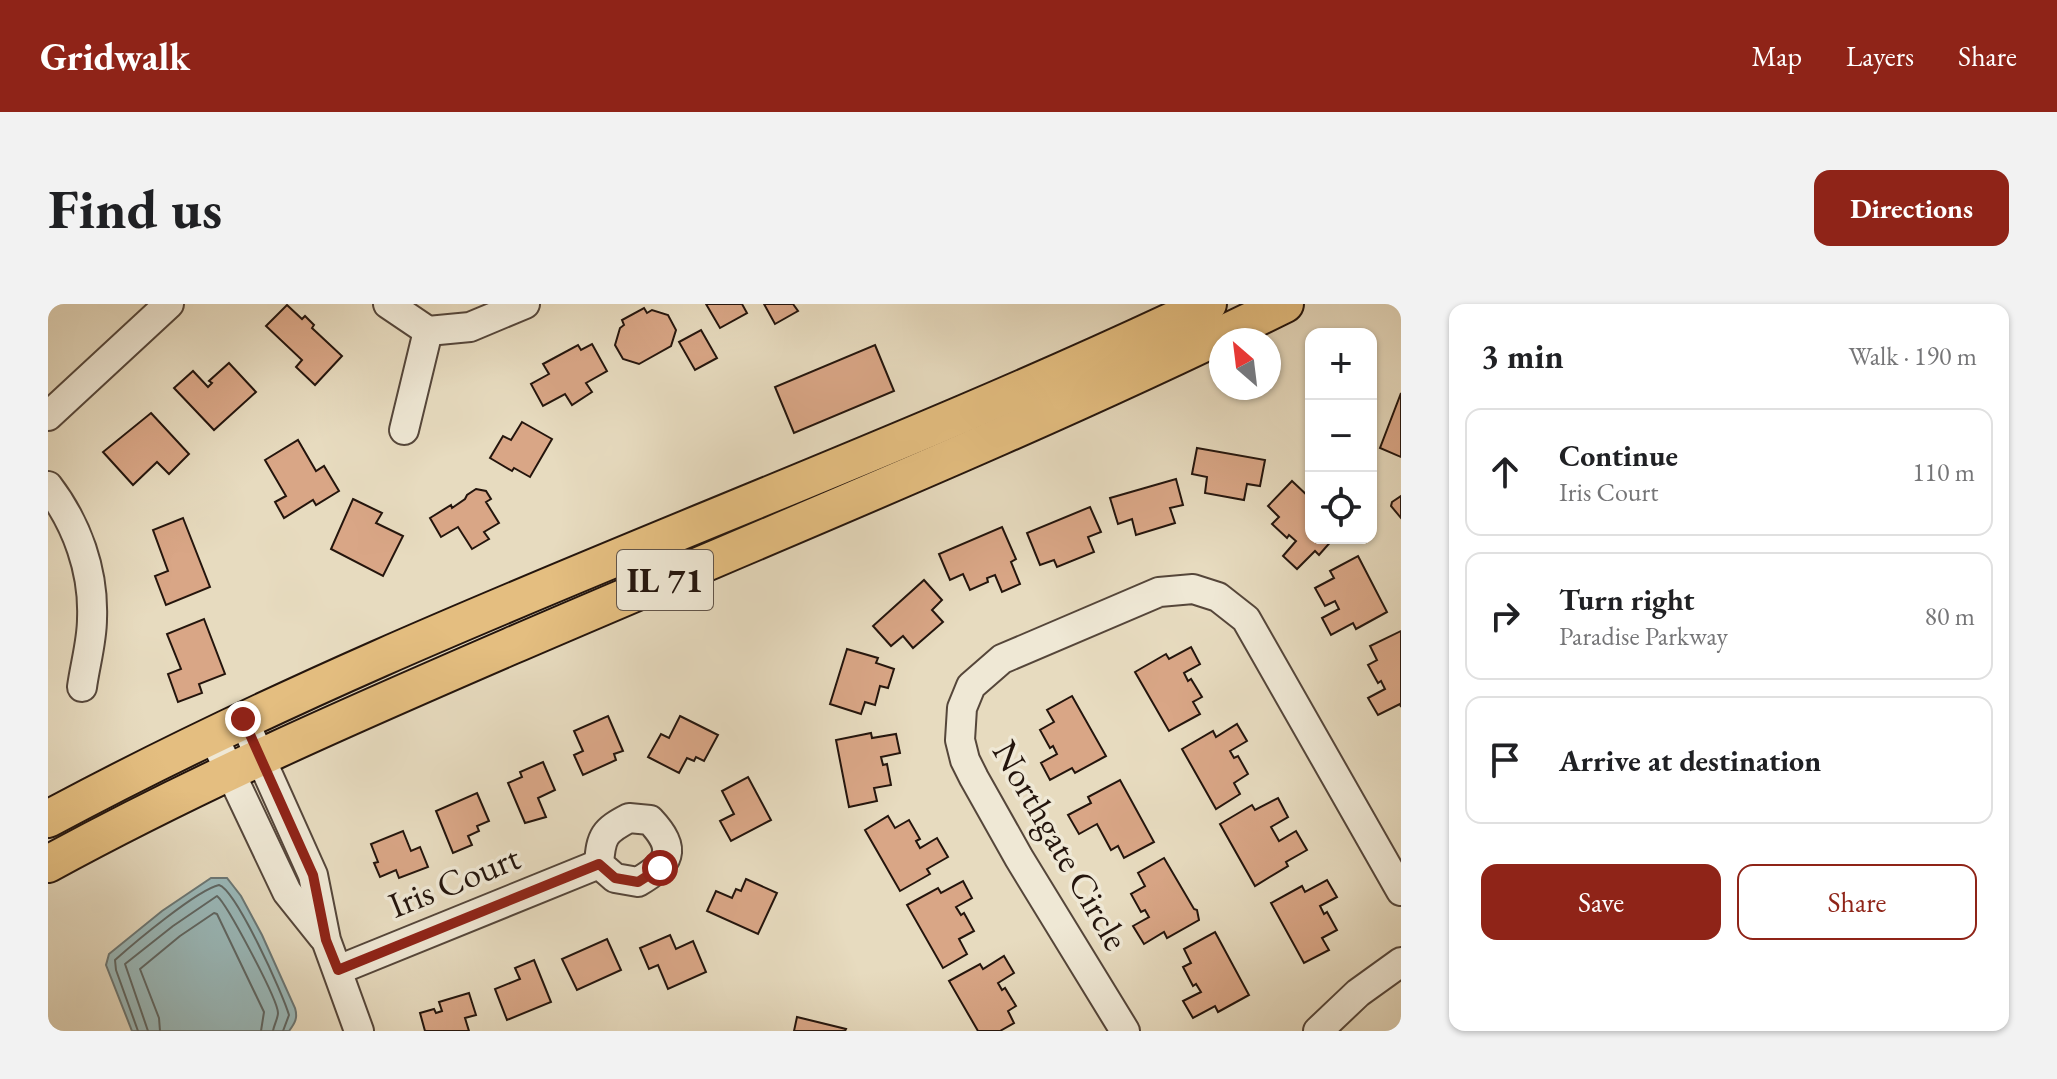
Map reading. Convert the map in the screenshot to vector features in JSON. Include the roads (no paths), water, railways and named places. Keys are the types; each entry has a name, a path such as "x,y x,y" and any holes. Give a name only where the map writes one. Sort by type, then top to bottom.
{"main road":[{"name":"IL 71","path":"48,819 227,726 395,651 988,404 1208,304"},
{"name":"IL 71","path":"48,864 244,764 1043,417 1285,304"}],"street":[{"path":"48,416 169,304"},
{"path":"388,304 428,331 470,327 525,304"},
{"path":"404,430 428,331"},
{"path":"48,486 62,504 87,561 92,619 82,687"},
{"name":"Northgate Circle","path":"1125,1031 1019,858 974,778 962,750 959,724 966,697 971,686 1002,659 1159,592 1193,589 1218,597 1246,619 1401,891"},
{"path":"227,726 244,764 287,892 326,940 359,1031"},
{"name":"Iris Court","path":"338,970 599,864"},
{"path":"1318,1031 1358,993 1401,962"}],"water":[{"path":"211,878 227,878 241,896 295,1008 294,1023 289,1031 132,1031 106,965 109,954 162,911"}]}
